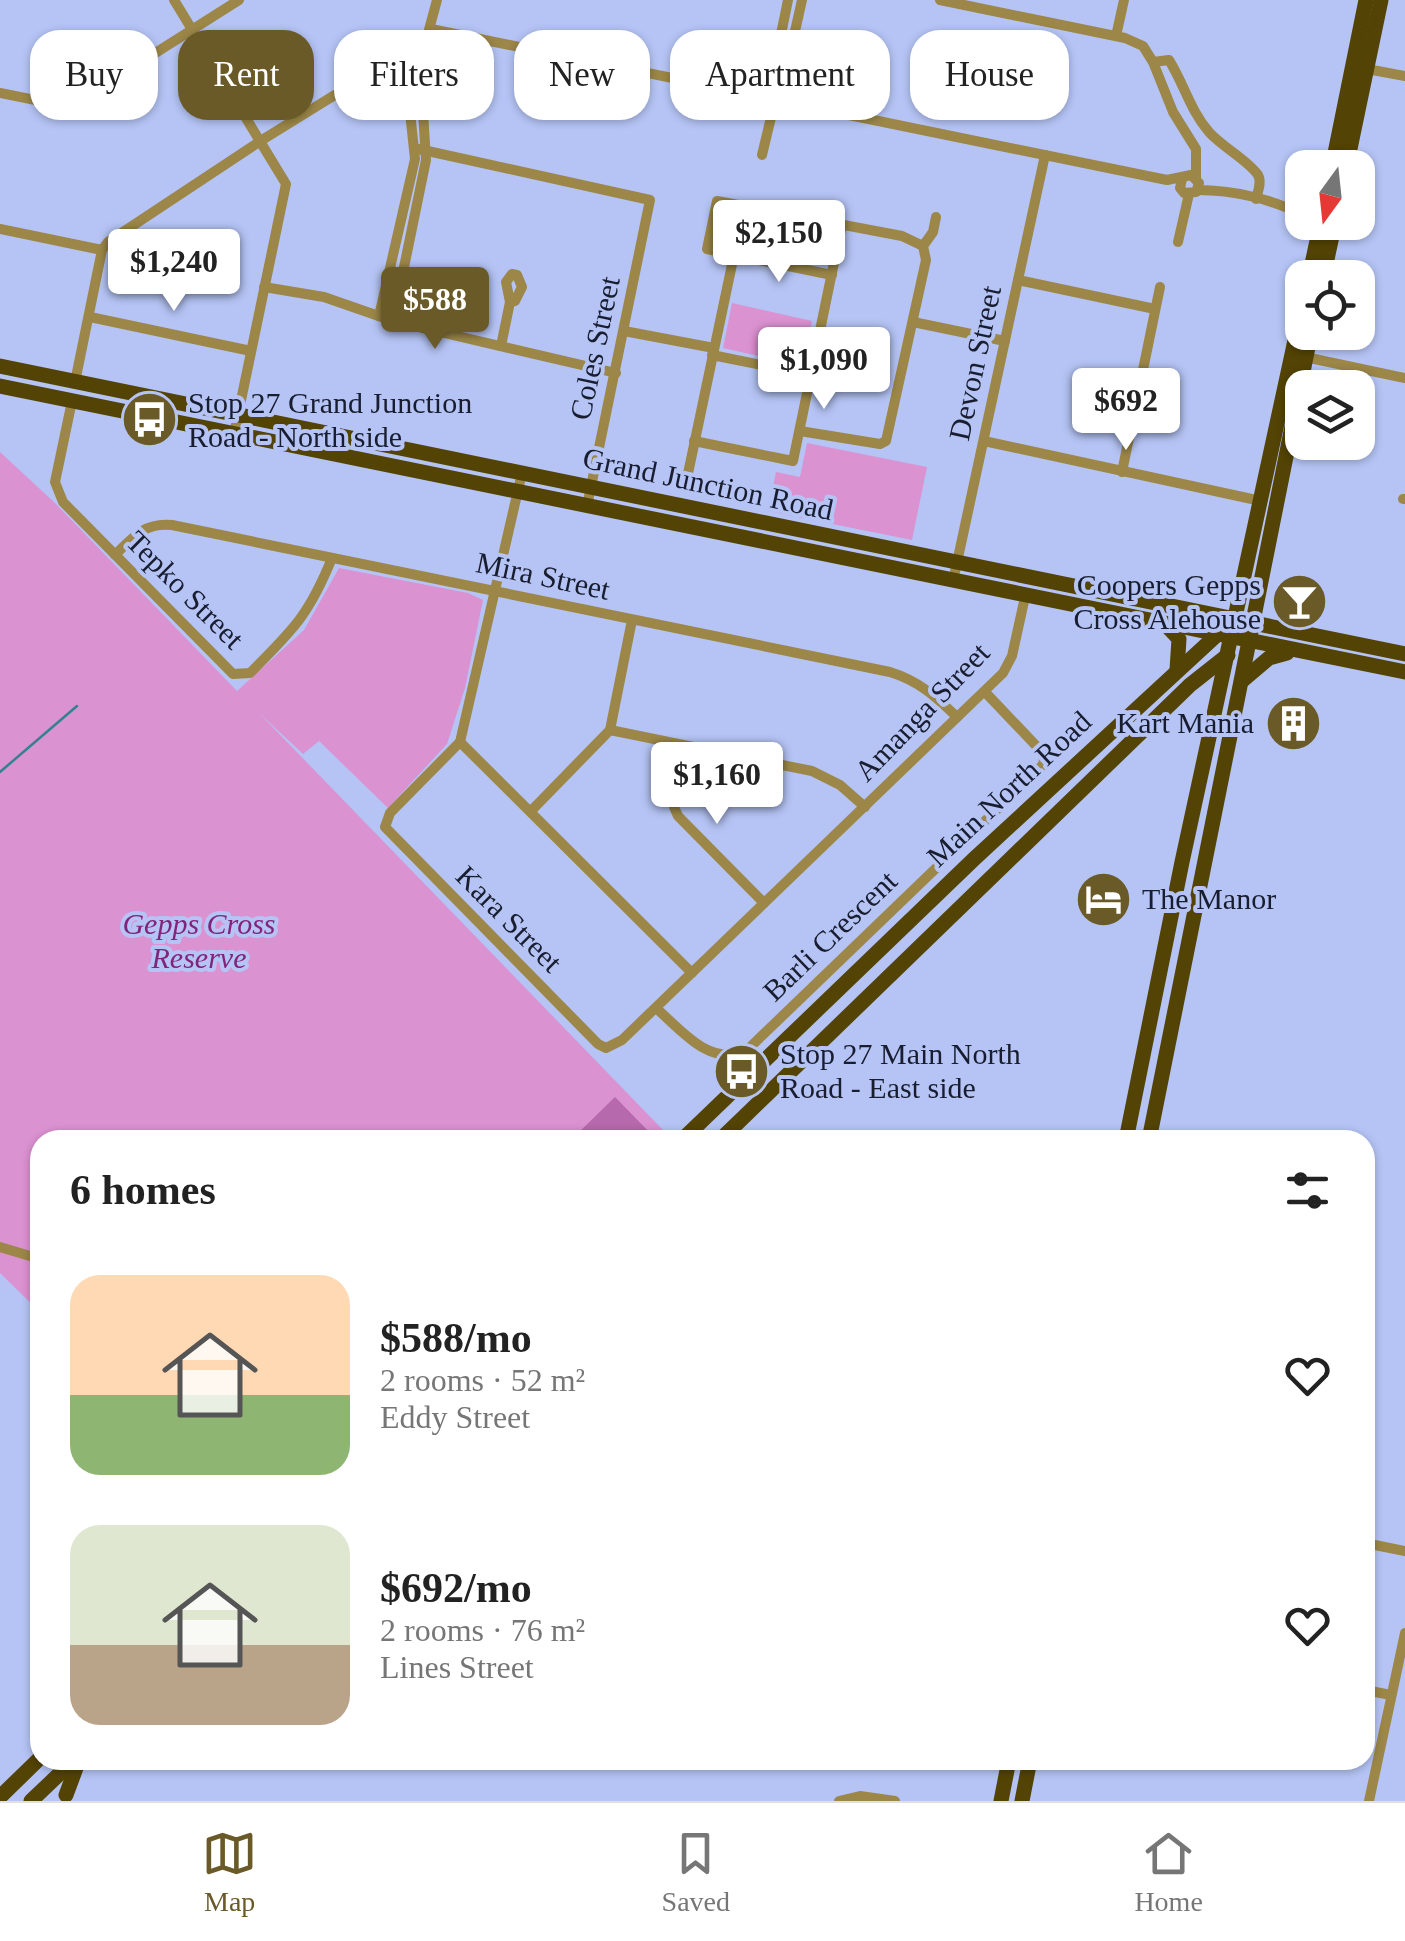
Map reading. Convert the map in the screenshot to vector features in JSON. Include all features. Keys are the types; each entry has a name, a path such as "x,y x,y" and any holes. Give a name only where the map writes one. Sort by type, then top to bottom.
{"highway":[{"path":"1348,150 1366,0"},
{"path":"1361,23 1372,14 1379,0"},
{"path":"1337,150 1379,0"},
{"path":"1243,621 1299,350"},
{"path":"1151,1130 1242,680 1248,642 1243,621 1261,502 1302,350"},
{"name":"Grand Junction Road","path":"0,366 1405,654"},
{"name":"Grand Junction Road","path":"0,386 1166,625 1224,643 1248,642 1405,672"},
{"path":"1015,574 1025,597 1042,580"},
{"name":"Main North Road","path":"730,1130 1190,685 1243,621"},
{"path":"1166,625 1179,639 1177,670"},
{"path":"1128,1130 1217,700 1224,643"},
{"name":"Main North Road","path":"692,1130 1177,670 1224,643"},
{"path":"1242,680 1269,658 1296,652"},
{"path":"1190,685 1209,690 1217,700"},
{"path":"1055,786 1070,801"},
{"path":"1182,862 1203,867"},
{"path":"0,1797 30,1768"},
{"path":"37,1770 52,1795 69,1770"},
{"path":"1000,1801 1007,1770"},
{"path":"1013,1801 1027,1770"},
{"path":"1022,1801 1029,1770"}],"street":[{"path":"174,0 194,30 239,0"},
{"path":"437,0 431,29 670,79"},
{"path":"784,30 788,0"},
{"path":"794,30 802,0"},
{"path":"940,0 1116,36 1143,46 1173,112 1196,149 1178,242"},
{"path":"1116,36 1124,0"},
{"path":"0,93 70,106 178,40"},
{"path":"1153,62 1170,60 1189,104 1205,127 1257,173 1260,182 1256,198"},
{"path":"1359,68 1405,76"},
{"path":"75,382 102,250 108,242 334,96"},
{"path":"234,434 286,184 250,120"},
{"path":"393,322 426,160 414,120"},
{"path":"762,155 770,120"},
{"path":"874,120 1285,207"},
{"path":"379,316 420,148"},
{"name":"Coles Street","path":"420,148 650,200 587,506"},
{"name":"Devon Street","path":"953,581 1045,155"},
{"path":"800,431 886,442 927,255 914,240 717,200 707,249 832,275"},
{"path":"923,246 936,217"},
{"path":"694,441 793,461 842,224"},
{"path":"0,229 102,250"},
{"path":"686,483 734,255"},
{"path":"1018,280 1155,309"},
{"path":"264,286 324,297 393,322 616,373"},
{"path":"1122,472 1160,287"},
{"path":"502,346 510,302"},
{"path":"90,317 250,350"},
{"path":"913,322 1005,341"},
{"path":"624,330 810,376"},
{"path":"1299,356 1405,378"},
{"name":"Tepko Street","path":"72,401 56,491 233,674 250,673 298,625 319,592 332,558"},
{"path":"984,441 1261,502"},
{"path":"522,473 460,742 692,974"},
{"name":"Mira Street","path":"115,554 144,528 158,523 913,679 958,717"},
{"name":"Amanga Street","path":"606,1048 622,1040 692,974 1003,673 1012,656 1025,597"},
{"path":"531,811 610,730 632,620"},
{"name":"Barli Crescent","path":"656,1008 712,1053 729,1058 744,1053 1039,770 1044,762 1043,753 985,692"},
{"path":"610,730 812,771 840,786 865,808"},
{"name":"Kara Street","path":"460,742 386,819 385,827 606,1048"},
{"path":"685,746 674,808 678,816 764,903"},
{"path":"0,1247 30,1257"},
{"path":"1375,1544 1405,1551"},
{"path":"1369,1801 1405,1632"},
{"path":"1375,1692 1390,1695"},
{"path":"838,1801 860,1796 895,1801"}],"green space":[{"path":"719,206 748,212 739,253 710,247"},
{"path":"732,303 812,321 802,366 723,348"},
{"path":"807,443 927,467 912,540 768,511 776,472 800,477"},
{"name":"Gepps Cross Reserve","path":"0,452 55,503 237,691 304,630 339,568 468,593 483,600 465,688 447,744 388,808 319,741 303,754 259,713 663,1130 30,1130 30,1302 0,1273"}],"shaded area":[{"path":"615,1097 647,1130 581,1130"}],"waterway":[{"path":"0,772 77,706"}],"place":[{"name":"Stop 27 Grand Junction Road - North side","path":"149,420"},
{"name":"Coopers Gepps Cross Alehouse","path":"1300,602"},
{"name":"Kart Mania","path":"1293,723"},
{"name":"The Manor","path":"1103,899"},
{"name":"Stop 27 Main North Road - East side","path":"741,1071"}]}
